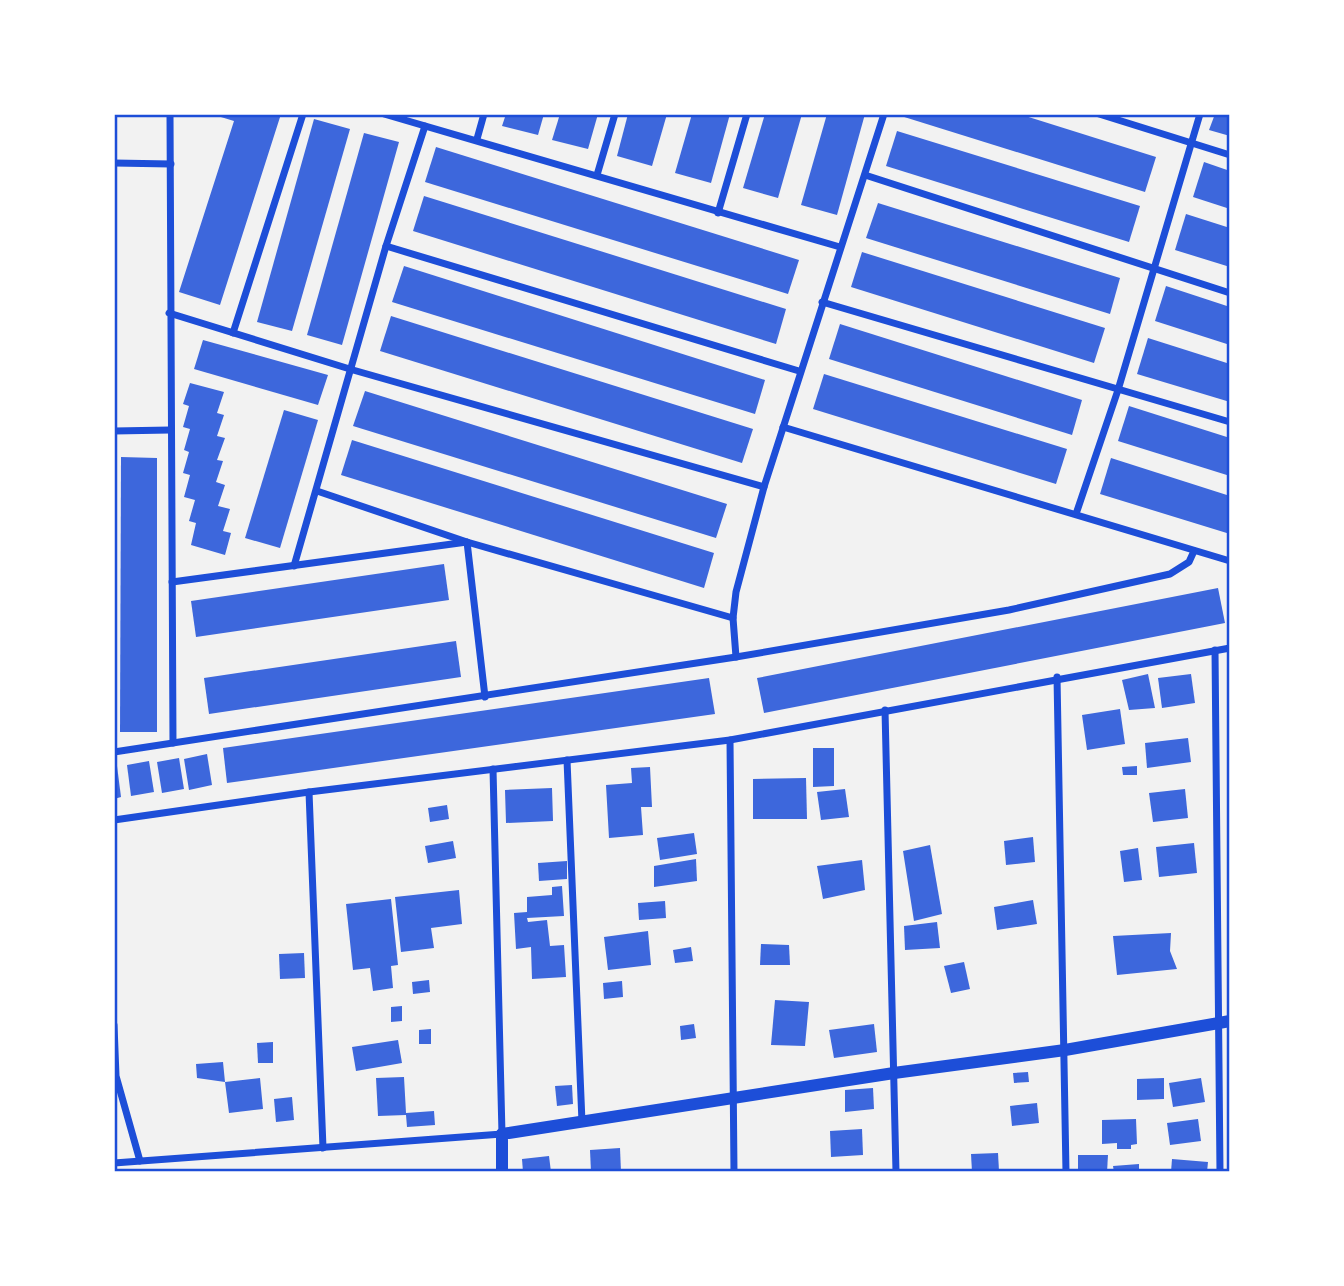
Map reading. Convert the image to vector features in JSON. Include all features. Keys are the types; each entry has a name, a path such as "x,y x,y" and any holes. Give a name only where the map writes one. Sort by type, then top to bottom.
{"street":[{"path":"170,114 173,743"},
{"path":"233,333 303,114"},
{"path":"384,114 840,247"},
{"path":"477,139 484,114"},
{"path":"597,175 615,114"},
{"path":"718,213 747,114"},
{"path":"736,657 733,618 736,592 764,487 799,371 884,114"},
{"path":"1099,114 1230,155"},
{"path":"1076,514 1118,390 1200,114"},
{"path":"294,566 353,370 386,246 425,126"},
{"path":"114,163 171,164"},
{"path":"865,175 1154,271 1230,293"},
{"path":"386,246 799,371"},
{"path":"822,302 1230,422"},
{"path":"169,313 353,370 764,487"},
{"path":"783,427 1230,561"},
{"path":"114,431 170,430"},
{"path":"317,491 467,542 733,618"},
{"path":"172,582 467,542"},
{"path":"467,542 485,696"},
{"path":"114,752 736,657 1009,610 1155,578 1182,569 1194,551"},
{"path":"114,820 309,792 730,740 1058,677 1230,648"},
{"path":"1215,650 1224,1021 1220,1172"},
{"path":"1058,677 1066,1172"},
{"path":"885,709 896,1172"},
{"path":"730,740 734,1172"},
{"path":"567,760 582,1122"},
{"path":"493,769 502,1172"},
{"path":"309,792 323,1148"},
{"path":"114,1163 502,1134 894,1073 1065,1050 1224,1021"},
{"path":"114,1025 116,1076 139,1161"}],"building":[{"path":"211,114 281,114 220,305 179,292 234,121"},
{"path":"506,114 544,114 538,135 502,126"},
{"path":"560,114 598,114 588,149 552,140"},
{"path":"628,114 667,114 652,166 617,156"},
{"path":"692,114 730,114 711,183 675,173"},
{"path":"765,114 802,114 778,198 743,188"},
{"path":"827,114 865,114 837,215 801,205"},
{"path":"1019,114 1156,157 1145,192 901,116"},
{"path":"1215,114 1230,114 1230,136 1209,130"},
{"path":"314,119 350,129 292,331 257,322"},
{"path":"897,131 1140,206 1129,242 886,166"},
{"path":"364,133 399,142 342,345 307,335"},
{"path":"436,147 799,260 788,294 425,182"},
{"path":"1204,162 1230,171 1230,209 1193,197"},
{"path":"424,196 786,309 776,344 413,231"},
{"path":"878,203 1120,278 1110,314 866,238"},
{"path":"1186,214 1230,228 1230,267 1175,250"},
{"path":"862,252 1105,328 1094,363 851,287"},
{"path":"404,266 765,380 755,414 392,302"},
{"path":"1166,286 1230,307 1230,345 1155,321"},
{"path":"391,316 753,429 742,463 380,351"},
{"path":"840,324 1082,400 1072,435 829,359"},
{"path":"1148,338 1230,364 1230,402 1137,374"},
{"path":"203,340 328,375 318,405 194,369"},
{"path":"824,374 1067,449 1056,484 813,409"},
{"path":"190,383 224,392 217,413 224,415 217,436 225,438 217,460 223,461 216,482 225,485 218,506 230,509 223,531 231,533 225,555 191,545 196,523 189,521 195,500 184,497 190,475 183,473 189,452 184,450 190,429 183,427 189,406 183,404"},
{"path":"365,391 727,504 716,538 353,426"},
{"path":"1129,406 1230,438 1230,476 1118,441"},
{"path":"284,410 318,420 280,548 245,538"},
{"path":"352,440 714,553 704,588 341,475"},
{"path":"121,457 157,458 157,732 120,732"},
{"path":"1111,458 1230,496 1230,534 1100,494"},
{"path":"444,564 449,600 196,637 191,601"},
{"path":"1218,588 1225,623 764,713 757,678"},
{"path":"456,641 461,677 209,714 204,678"},
{"path":"1148,674 1155,708 1129,710 1122,680"},
{"path":"1191,674 1195,703 1162,708 1158,678"},
{"path":"709,678 715,714 227,783 223,748"},
{"path":"1120,709 1125,744 1087,750 1082,715"},
{"path":"1188,738 1191,762 1147,768 1145,743"},
{"path":"813,748 834,748 834,786 813,787"},
{"path":"207,754 212,785 189,790 184,759"},
{"path":"179,758 184,789 162,793 157,762"},
{"path":"149,761 154,792 131,796 127,765"},
{"path":"114,766 117,766 121,797 114,799"},
{"path":"1137,766 1137,775 1123,775 1122,767"},
{"path":"650,767 652,807 641,807 643,835 609,838 606,785 632,783 631,768"},
{"path":"806,778 807,819 753,819 753,779"},
{"path":"552,788 553,821 506,823 505,790"},
{"path":"845,789 849,817 821,820 817,792"},
{"path":"1185,789 1188,818 1153,822 1149,793"},
{"path":"447,805 449,819 430,822 428,808"},
{"path":"694,833 697,854 660,860 657,838"},
{"path":"1033,837 1035,862 1006,865 1004,841"},
{"path":"453,841 456,858 428,863 425,846"},
{"path":"1194,843 1197,873 1159,877 1156,847"},
{"path":"930,845 942,914 914,921 903,851"},
{"path":"1138,848 1142,880 1124,882 1120,851"},
{"path":"696,859 697,881 654,887 654,866"},
{"path":"862,860 865,890 823,899 817,866"},
{"path":"567,861 567,879 539,881 538,863"},
{"path":"562,886 564,916 527,918 528,922 547,920 550,946 564,945 566,977 532,979 531,947 516,949 514,913 527,912 527,897 552,895 552,887"},
{"path":"459,890 462,924 431,928 434,948 401,952 395,897"},
{"path":"391,899 398,965 391,966 393,988 373,991 370,968 353,970 346,904"},
{"path":"1033,900 1037,924 997,930 994,907"},
{"path":"665,901 666,918 639,920 638,903"},
{"path":"937,922 940,948 905,950 904,926"},
{"path":"648,931 651,965 608,970 604,937"},
{"path":"1171,933 1170,951 1177,969 1117,975 1113,936"},
{"path":"761,944 789,945 790,965 760,965"},
{"path":"691,947 693,961 675,963 673,950"},
{"path":"304,953 305,978 280,979 279,954"},
{"path":"964,962 970,989 951,993 944,966"},
{"path":"429,980 430,992 413,994 412,982"},
{"path":"622,981 623,997 604,999 603,983"},
{"path":"775,1000 809,1002 805,1046 771,1045"},
{"path":"402,1006 402,1021 391,1022 391,1007"},
{"path":"694,1024 696,1038 681,1040 680,1026"},
{"path":"874,1024 877,1052 834,1058 829,1030"},
{"path":"431,1029 431,1044 419,1044 419,1030"},
{"path":"398,1040 402,1063 356,1071 352,1047"},
{"path":"273,1042 273,1063 258,1063 257,1043"},
{"path":"223,1062 225,1082 197,1078 196,1064"},
{"path":"1028,1072 1029,1082 1014,1083 1013,1073"},
{"path":"404,1077 406,1113 434,1111 435,1125 407,1127 406,1115 378,1116 376,1078"},
{"path":"260,1078 263,1109 229,1113 225,1082"},
{"path":"1164,1078 1164,1099 1137,1100 1137,1079"},
{"path":"1201,1078 1205,1102 1173,1107 1169,1083"},
{"path":"572,1085 573,1104 557,1106 555,1086"},
{"path":"873,1088 874,1109 845,1112 845,1090"},
{"path":"292,1097 294,1120 276,1122 274,1099"},
{"path":"1037,1103 1039,1123 1012,1126 1010,1106"},
{"path":"1136,1119 1137,1144 1131,1145 1131,1149 1117,1149 1117,1143 1102,1144 1102,1120"},
{"path":"1198,1119 1201,1141 1170,1145 1167,1123"},
{"path":"862,1129 863,1155 831,1157 830,1131"},
{"path":"620,1148 621,1172 591,1172 590,1150"},
{"path":"998,1153 999,1171 972,1172 971,1154"},
{"path":"1078,1155 1108,1155 1107,1172 1078,1172"},
{"path":"549,1156 551,1172 523,1172 522,1159"},
{"path":"1172,1159 1208,1162 1207,1172 1171,1172"},
{"path":"1139,1164 1139,1172 1114,1172 1113,1166"}]}
